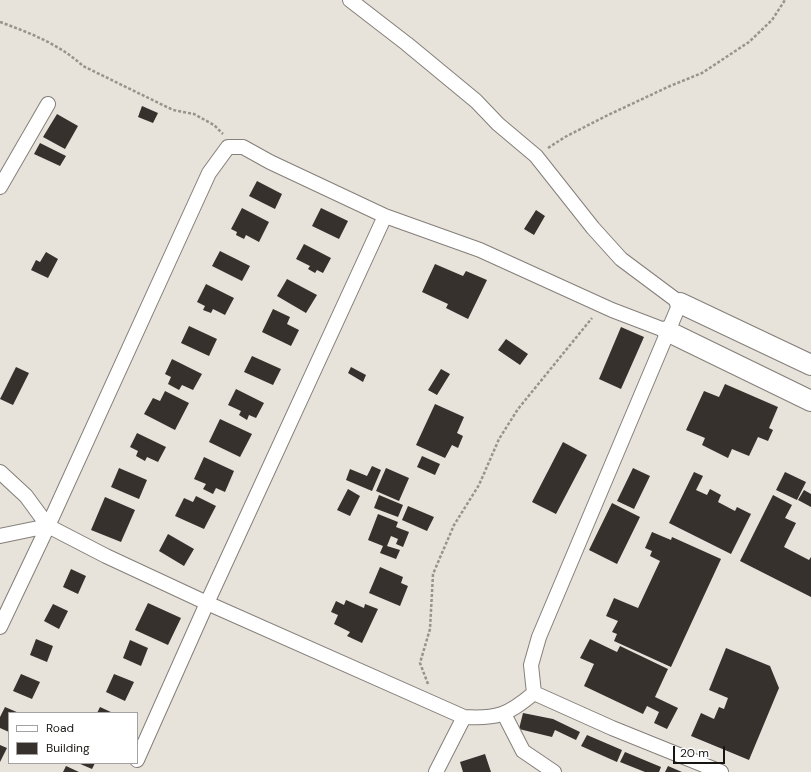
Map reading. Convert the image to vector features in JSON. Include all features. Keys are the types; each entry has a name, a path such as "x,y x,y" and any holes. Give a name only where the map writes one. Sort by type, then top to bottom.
{"street":[{"path":"350,0 408,44 536,156 593,228 621,259 680,303 811,365"},
{"path":"0,187 48,104"},
{"path":"0,627 48,526 209,173 228,147 243,147 270,162 385,216 480,250 612,310 667,331 811,401"},
{"path":"138,758 207,603 385,216"},
{"path":"534,694 531,665 539,637 680,303"},
{"path":"0,472 26,496 48,526 106,556 207,603 464,717 492,717 504,714 534,694"},
{"path":"0,536 48,526"},
{"path":"534,694 612,728 721,772"},
{"path":"504,714 523,751 554,772"},
{"path":"436,772 464,717"}],"path":[{"path":"536,156 565,137 608,115 702,73 749,42 772,20 786,0"},
{"path":"0,22 51,43 73,56 83,66 145,97 173,110 194,114 214,125 224,136 228,147"},
{"path":"435,704 420,662 430,629 432,574 454,525 479,485 499,439 518,409 597,312 612,310"}],"building":[{"path":"142,106 158,113 153,123 138,117"},
{"path":"57,114 78,126 65,149 43,137"},
{"path":"40,143 66,156 60,166 34,154"},
{"path":"257,181 282,194 275,209 249,196"},
{"path":"242,208 269,222 259,242 246,235 244,239 236,235 237,232 231,229"},
{"path":"321,208 348,221 339,239 312,226"},
{"path":"536,210 545,216 534,235 524,229"},
{"path":"304,244 331,258 323,273 317,270 315,273 308,269 310,266 296,259"},
{"path":"220,251 250,266 242,281 212,266"},
{"path":"46,252 58,259 48,278 31,270 36,260 40,262"},
{"path":"435,264 463,276 466,271 487,280 468,319 446,308 448,304 422,292"},
{"path":"287,279 317,295 306,313 277,296"},
{"path":"206,284 234,298 225,315 213,309 211,313 203,310 205,306 197,302"},
{"path":"273,309 290,317 287,324 299,330 291,346 262,332"},
{"path":"189,326 217,339 209,356 181,343"},
{"path":"621,327 644,337 621,389 599,379"},
{"path":"506,339 528,354 520,365 498,350"},
{"path":"252,356 281,369 273,385 244,372"},
{"path":"172,359 202,374 193,390 182,385 179,390 168,384 171,377 165,374"},
{"path":"16,367 29,373 13,405 0,399"},
{"path":"351,367 366,375 363,382 348,373"},
{"path":"441,369 450,374 437,395 428,390"},
{"path":"725,384 778,407 769,428 773,430 768,441 758,437 749,456 732,449 728,458 702,445 705,438 686,430 704,391 719,397"},
{"path":"236,389 264,403 256,418 249,415 247,420 239,415 241,411 228,405"},
{"path":"165,391 189,403 175,430 144,414 153,398 160,401"},
{"path":"435,404 464,417 457,433 463,436 458,448 452,445 445,458 416,445"},
{"path":"220,419 252,434 240,457 209,442"},
{"path":"137,433 166,447 158,462 147,457 145,461 136,456 138,451 130,447"},
{"path":"563,442 587,455 556,514 532,502"},
{"path":"422,456 440,464 435,475 417,467"},
{"path":"204,457 234,471 225,492 216,488 213,494 203,489 206,484 194,479"},
{"path":"372,466 381,470 372,491 346,480 350,469 367,476"},
{"path":"119,468 147,480 139,499 111,487"},
{"path":"386,468 409,478 399,501 376,491"},
{"path":"633,468 650,476 634,509 617,501"},
{"path":"694,472 703,476 696,490 707,495 710,489 721,495 718,502 735,511 737,507 751,514 731,554 669,523"},
{"path":"785,472 806,482 797,500 776,490"},
{"path":"348,489 360,496 350,516 337,510"},
{"path":"804,490 811,494 811,507 798,500"},
{"path":"379,495 403,505 398,517 374,508"},
{"path":"773,495 792,505 785,518 796,523 784,547 809,560 811,557 811,597 740,561"},
{"path":"196,496 216,506 204,529 175,516 184,498 193,502"},
{"path":"105,497 135,510 121,542 91,530"},
{"path":"612,503 640,517 617,564 589,550"},
{"path":"408,506 434,517 427,531 402,520"},
{"path":"378,514 398,522 396,527 409,532 403,547 396,544 398,539 391,536 387,546 400,550 396,559 380,553 383,546 368,540"},
{"path":"652,532 671,540 672,537 721,559 671,667 614,641 617,634 612,632 618,621 606,616 614,598 638,608 660,561 650,556 652,551 645,548"},
{"path":"168,534 194,549 184,566 159,551"},
{"path":"380,567 403,577 401,583 408,586 400,606 369,593"},
{"path":"71,569 86,576 78,594 63,587"},
{"path":"346,600 364,608 365,604 378,609 362,643 347,636 350,632 334,624 338,615 331,612 336,601 344,605"},
{"path":"148,603 181,618 168,645 135,630"},
{"path":"53,604 68,611 59,629 44,621"},
{"path":"36,639 53,646 47,662 30,655"},
{"path":"590,639 617,652 620,646 668,669 655,697 678,708 667,729 654,723 659,712 647,706 643,714 584,686 594,664 580,658"},
{"path":"130,640 148,648 141,666 123,658"},
{"path":"726,648 770,666 779,688 749,760 691,736 701,713 714,719 719,707 724,709 728,698 709,690"},
{"path":"21,674 40,682 32,699 13,691"},
{"path":"114,674 134,682 125,701 106,692"},
{"path":"5,707 17,712 8,712 8,732 0,728 0,717"},
{"path":"100,707 111,712 98,712"},
{"path":"523,713 553,719 580,732 576,740 555,730 552,737 519,729"},
{"path":"587,735 622,750 617,762 581,746"},
{"path":"0,745 7,748 0,762"},
{"path":"625,752 661,767 659,772 645,772 620,762"},
{"path":"485,754 491,772 463,772 460,762"},
{"path":"80,764 94,764 92,769"},
{"path":"66,766 79,772 63,772"},
{"path":"668,766 682,772 665,772"}]}
